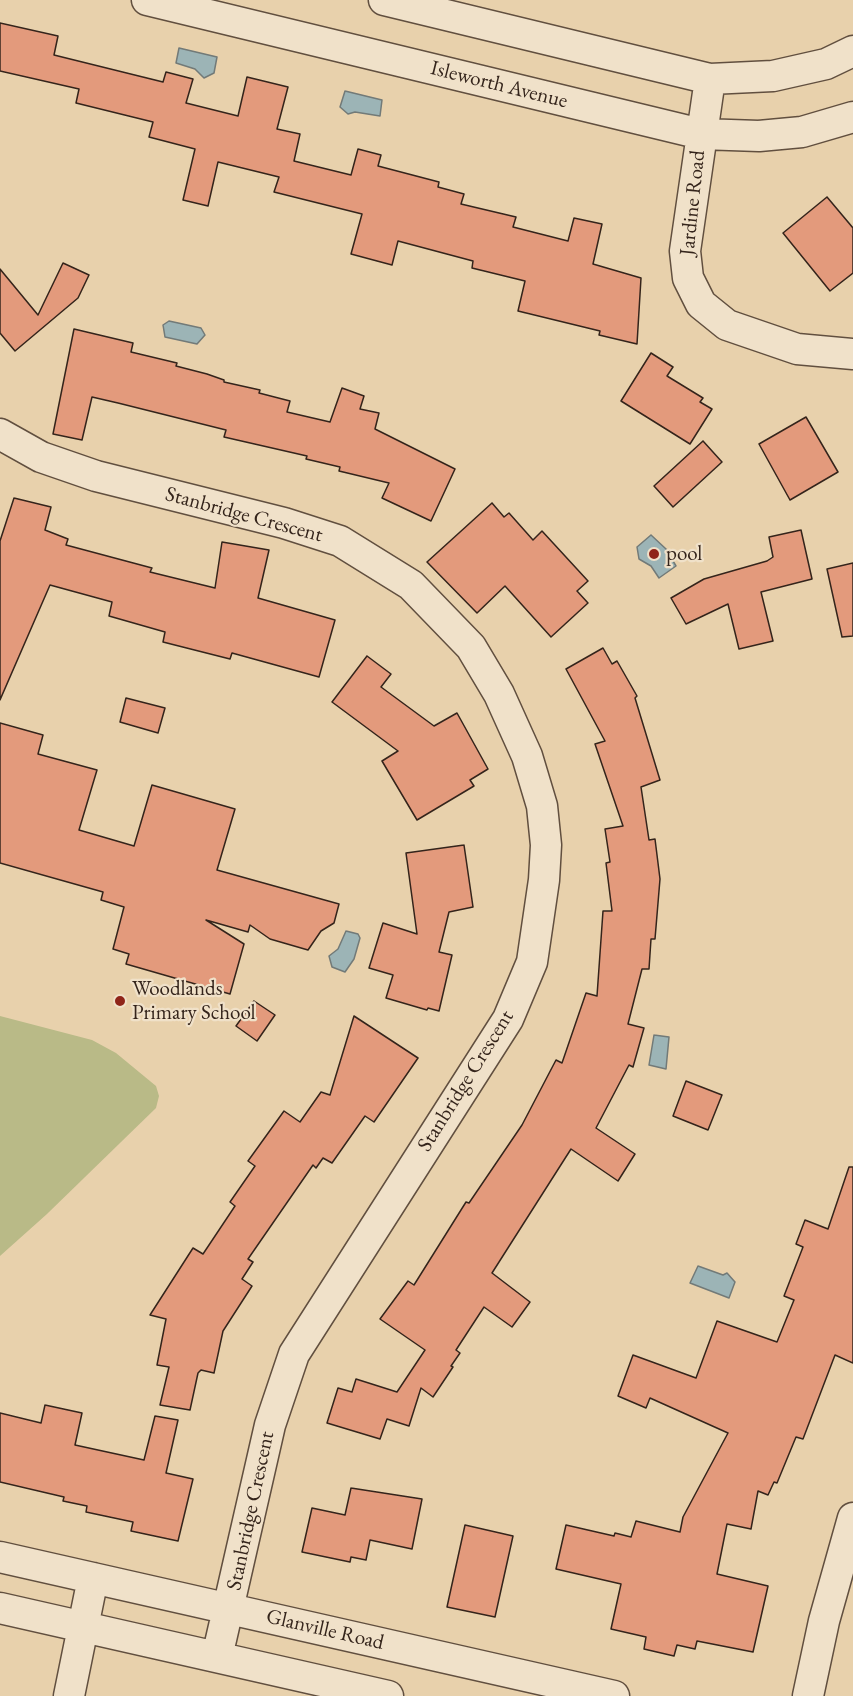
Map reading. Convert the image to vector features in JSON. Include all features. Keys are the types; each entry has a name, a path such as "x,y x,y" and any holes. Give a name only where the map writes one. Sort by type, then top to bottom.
{"street":[{"name":"Isleworth Avenue","path":"147,0 701,134 759,136 802,132 853,117"},
{"path":"384,0 710,79 773,76 826,64 853,51"},
{"name":"Jardine Road","path":"710,79 685,251 688,278 701,304 728,325 797,349 853,354"},
{"name":"Stanbridge Crescent","path":"0,435 40,457 96,476 284,523 340,541 411,585 471,647 499,694 527,756 542,806 546,845 544,880 531,962 508,1019 294,1354 270,1425 217,1657"},
{"path":"808,1696 824,1621 853,1518"},
{"name":"Glanville Road","path":"0,1557 614,1696"},
{"path":"69,1696 93,1578"},
{"path":"0,1608 388,1696"}],"green space":[{"path":"0,1016 92,1040 116,1053 156,1086 159,1096 156,1108 47,1214 0,1256"}],"water":[{"path":"179,48 217,57 214,73 204,78 195,69 176,63"},
{"path":"345,91 382,100 380,116 355,112 348,114 340,107"},
{"path":"169,321 201,328 205,335 197,344 165,337 163,325"},
{"name":"pool","path":"651,535 666,549 676,566 659,578 651,566 639,559 637,547"},
{"path":"346,931 358,934 360,938 354,959 345,972 332,967 329,956 338,949"},
{"path":"654,1035 669,1037 666,1069 649,1065"},
{"path":"698,1266 723,1275 727,1273 735,1282 729,1298 690,1283"}],"building":[{"path":"0,23 58,36 54,55 163,82 166,72 193,79 186,103 238,116 247,77 288,87 277,129 300,134 294,161 351,175 358,149 381,155 378,166 439,182 438,187 464,194 461,204 516,217 513,227 568,241 574,218 602,224 593,264 641,278 637,344 599,335 600,331 518,311 525,281 472,268 473,261 398,241 392,265 351,254 362,214 274,192 279,177 218,162 208,206 183,200 195,149 149,137 153,122 76,103 79,89 0,71"},
{"path":"827,197 853,228 853,273 830,291 783,233"},
{"path":"63,263 89,275 78,298 15,351 0,333 0,269 38,315"},
{"path":"74,329 133,343 131,352 177,363 176,366 207,374 224,380 224,382 260,390 259,393 290,401 287,412 330,422 342,388 364,396 360,409 379,413 375,429 455,469 431,521 382,498 389,483 339,471 340,467 306,459 307,456 224,437 226,430 92,397 82,440 53,434"},
{"path":"651,353 673,367 667,376 703,398 700,402 712,409 690,444 621,401"},
{"path":"806,417 838,472 790,500 759,444"},
{"path":"703,441 722,462 673,507 654,486"},
{"path":"14,498 51,507 45,530 68,539 66,545 152,568 150,572 215,588 222,542 269,550 258,598 335,620 319,677 232,653 230,659 163,642 165,632 109,616 112,602 50,585 0,700 0,541"},
{"path":"492,503 504,517 509,513 533,540 542,531 588,581 577,591 588,603 551,637 505,586 477,613 427,562"},
{"path":"801,530 812,579 761,592 773,641 739,649 728,604 686,624 671,598 704,579 767,561 773,557 769,537"},
{"path":"853,563 853,636 842,637 827,569"},
{"path":"603,648 612,664 617,661 637,696 635,698 660,780 641,787 649,840 655,839 660,879 655,939 651,939 649,969 642,969 628,1024 644,1028 633,1067 629,1065 596,1128 635,1154 618,1181 571,1149 492,1273 530,1302 512,1327 484,1307 456,1350 460,1353 433,1397 421,1388 409,1426 387,1419 380,1439 327,1423 338,1388 352,1392 356,1379 397,1392 425,1350 380,1319 408,1281 414,1285 466,1202 469,1203 522,1125 556,1060 562,1063 586,993 597,996 603,911 612,911 606,863 610,862 605,829 623,826 595,744 605,741 566,669"},
{"path":"367,656 391,674 381,687 434,726 457,713 488,769 470,780 474,786 417,820 382,761 398,751 332,702"},
{"path":"126,698 165,708 158,733 120,722"},
{"path":"0,723 43,735 38,754 97,770 79,830 134,846 152,785 235,809 217,870 339,904 334,923 321,931 308,950 270,939 250,925 248,932 206,920 244,944 230,994 126,964 129,954 113,949 124,907 101,900 103,892 0,863"},
{"path":"464,845 473,907 449,912 439,952 452,955 439,1011 428,1008 427,1010 386,998 393,975 369,968 383,923 417,934 406,853"},
{"path":"254,1001 275,1015 257,1041 236,1026"},
{"path":"354,1016 418,1058 374,1122 365,1116 332,1163 323,1158 316,1168 313,1165 248,1259 253,1262 242,1279 252,1286 223,1331 214,1373 201,1370 198,1373 190,1410 160,1405 169,1367 157,1365 166,1319 150,1315 193,1248 203,1254 235,1206 230,1202 255,1166 248,1161 284,1111 300,1122 321,1092 330,1095"},
{"path":"686,1081 722,1095 708,1130 673,1116"},
{"path":"849,1167 853,1167 853,1363 835,1355 803,1439 796,1437 777,1483 774,1482 768,1495 758,1491 751,1529 727,1524 717,1574 768,1586 753,1652 697,1641 695,1649 677,1645 674,1656 644,1649 646,1637 611,1629 621,1584 556,1569 566,1525 614,1536 615,1533 631,1537 636,1521 680,1532 683,1517 728,1433 650,1398 646,1408 618,1396 633,1355 696,1378 717,1321 777,1342 794,1300 784,1296 803,1247 796,1244 805,1220 828,1229"},
{"path":"45,1405 82,1413 75,1445 144,1460 155,1416 178,1420 166,1473 193,1479 178,1541 131,1531 133,1522 86,1512 87,1506 63,1501 64,1497 0,1482 0,1413 41,1423"},
{"path":"351,1488 422,1499 412,1549 370,1540 366,1560 351,1557 350,1562 302,1552 312,1508 345,1515"},
{"path":"465,1525 513,1536 495,1617 447,1607"}],"place":[{"name":"pool","path":"654,554"},
{"name":"Woodlands Primary School","path":"120,1001"}]}
